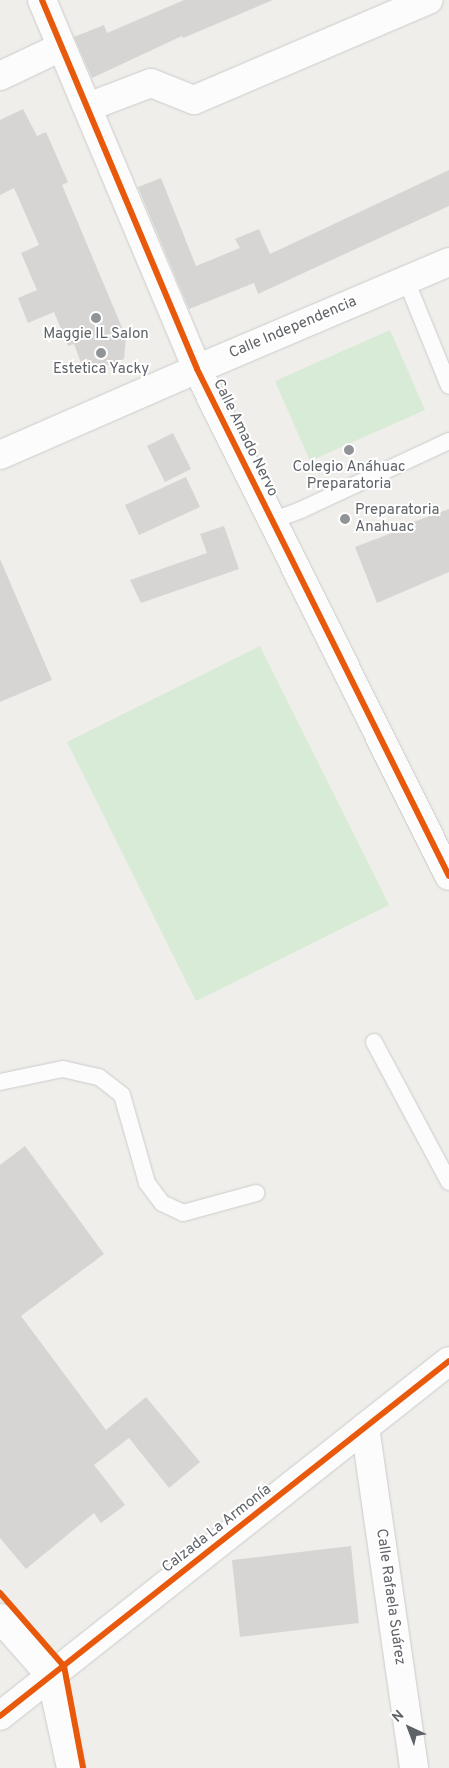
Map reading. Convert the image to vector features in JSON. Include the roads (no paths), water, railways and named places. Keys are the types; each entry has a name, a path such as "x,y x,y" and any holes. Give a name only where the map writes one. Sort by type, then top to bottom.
{"street":[{"name":"Calle Amado Nervo","path":"42,0 197,369 449,876"},
{"path":"88,107 151,83 194,100 429,0"},
{"path":"0,76 61,47"},
{"name":"Calle Independencia","path":"0,455 449,262"},
{"name":"Calzada La Armonía","path":"0,1716 449,1361"},
{"name":"Calle Rafaela Suárez","path":"366,1427 414,1768"},
{"path":"0,1618 50,1676 71,1768"}],"lane":[{"path":"406,280 449,386"},
{"path":"272,521 303,509 449,441"},
{"path":"374,1042 449,1182"},
{"path":"0,1082 64,1068 99,1077 122,1095 147,1183 162,1203 183,1213 256,1192"}],"place":[{"name":"Maggie IL Salon","path":"96,318"},
{"name":"Estetica Yacky","path":"101,353"},
{"name":"Colegio Anáhuac Preparatoria","path":"349,450"},
{"name":"Preparatoria Anahuac","path":"345,519"}]}
